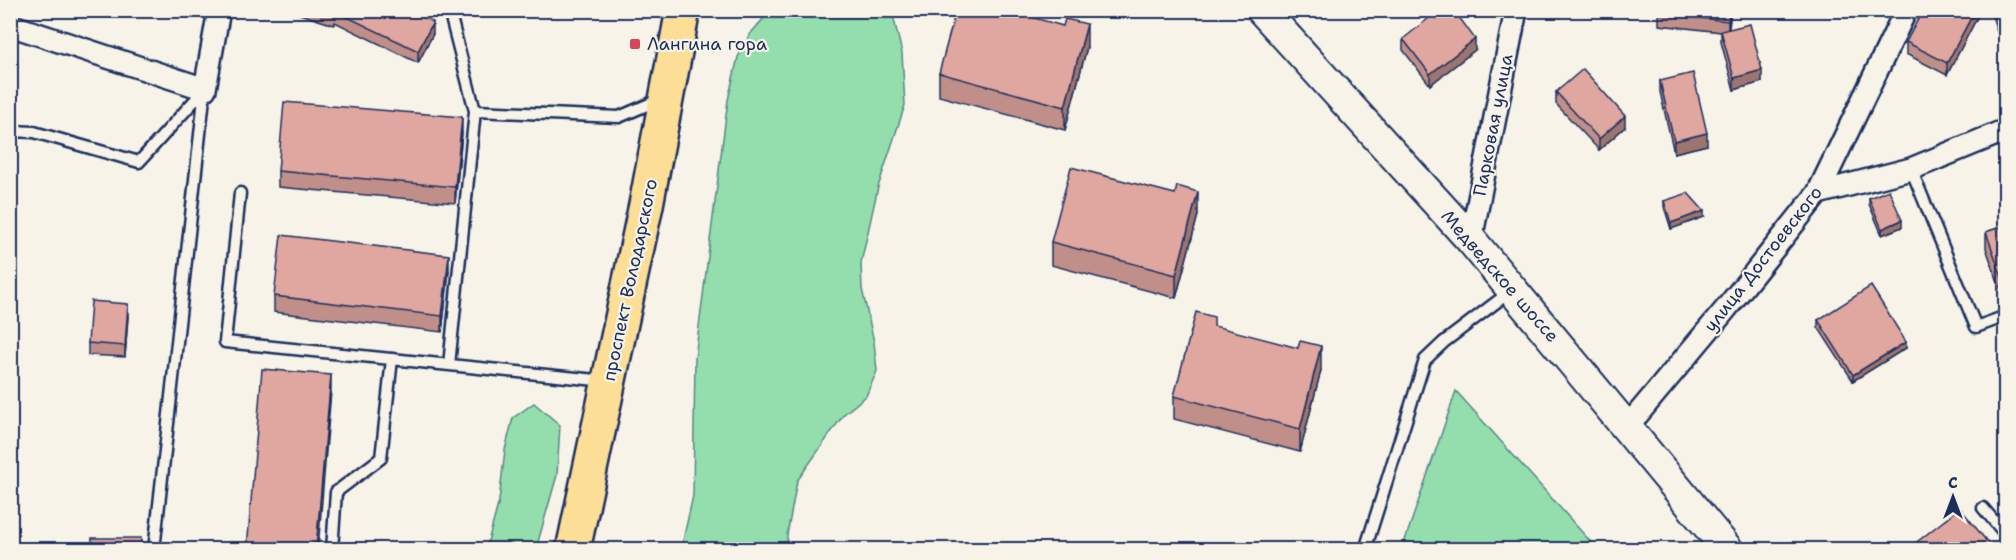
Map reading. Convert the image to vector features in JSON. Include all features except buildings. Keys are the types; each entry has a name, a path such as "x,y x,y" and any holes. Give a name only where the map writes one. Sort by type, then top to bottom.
{"main road":[{"name":"проспект Володарского","path":"573,549 610,381 683,10"},
{"name":"Медведское шоссе","path":"1262,10 1471,240 1728,549"}],"street":[{"path":"10,26 205,90 219,10"},
{"name":"Парковая улица","path":"1471,240 1516,10"},
{"name":"улица Достоевского","path":"1627,427 1725,310 1818,193 1906,10"},
{"path":"1818,193 1911,169 2006,130"}],"lane":[{"path":"449,10 475,111 449,365"},
{"path":"10,131 34,132 139,162 205,90"},
{"path":"154,549 205,90"},
{"path":"475,111 619,117 667,97"},
{"path":"1911,169 1976,327 2006,316"},
{"path":"240,193 225,342 610,381"},
{"path":"1365,549 1425,360 1444,342 1513,289"},
{"path":"332,549 336,492 381,459 392,359"},
{"path":"1983,508 2006,535"}],"green space":[{"path":"771,10 892,11 902,53 905,105 878,187 861,263 862,289 874,342 877,371 866,396 844,414 797,481 787,535 787,549 681,549 693,496 695,358 728,100 738,57 751,33"},
{"path":"1456,391 1597,549 1402,549"},
{"path":"534,403 560,425 557,475 536,549 486,549 499,501 505,450 513,418"}],"place":[{"name":"Лангина гора","path":"635,44"}]}
